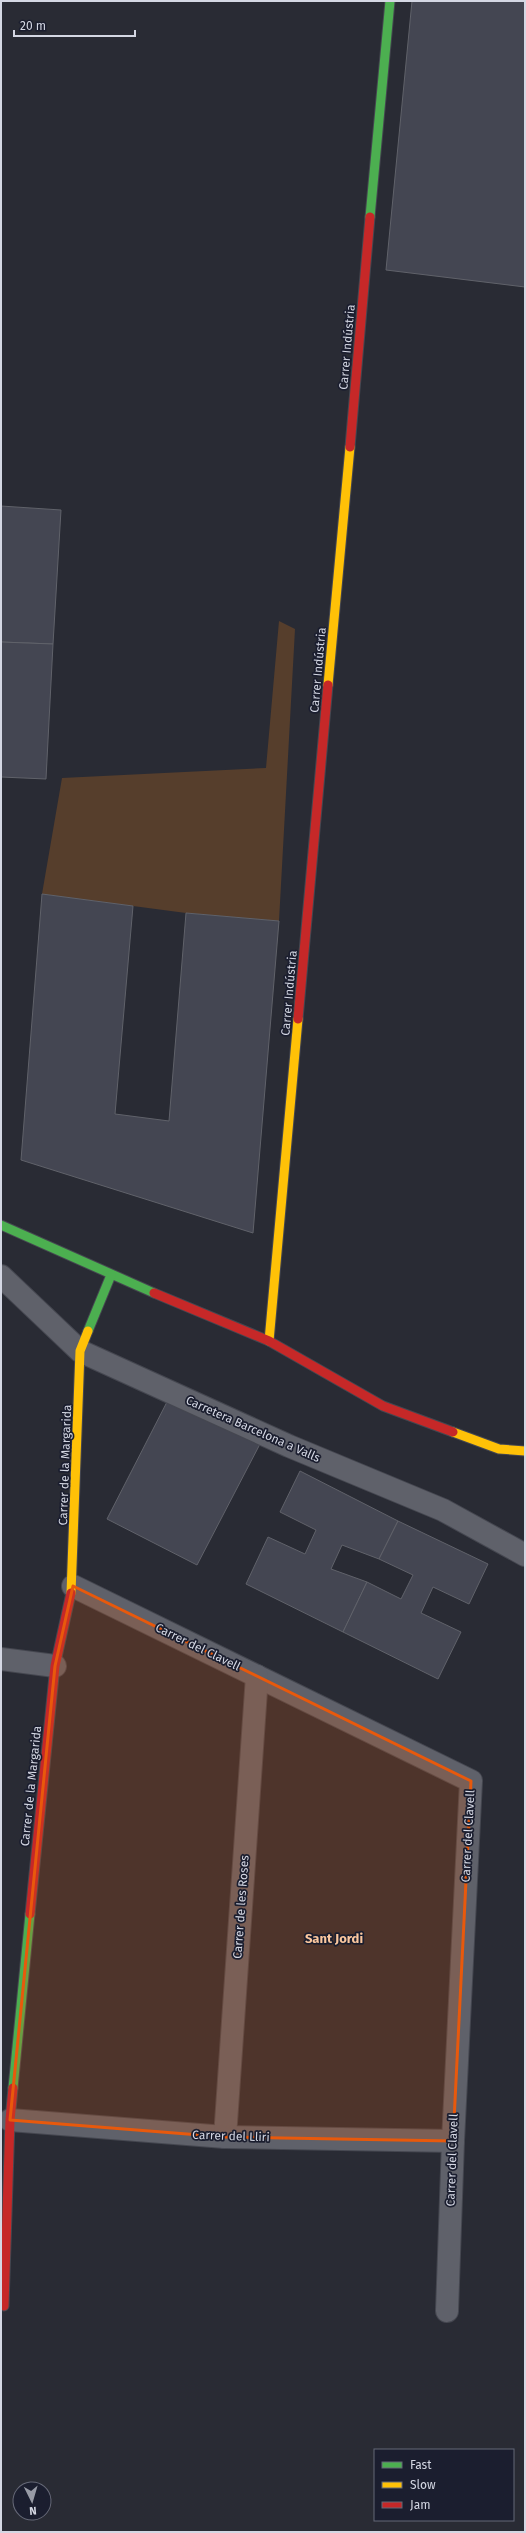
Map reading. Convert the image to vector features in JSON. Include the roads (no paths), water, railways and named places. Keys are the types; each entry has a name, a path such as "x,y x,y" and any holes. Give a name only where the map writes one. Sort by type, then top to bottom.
{"street":[{"name":"Carrer Indústria","path":"269,1341 390,1"},
{"path":"1,1225 110,1275 269,1341 383,1406 499,1449 525,1451"},
{"name":"Carrer de la Margarida","path":"4,2306 10,2120 55,1666 73,1586 80,1351 110,1275"},
{"name":"Carretera Barcelona a Valls","path":"1,1276 80,1351 289,1446 444,1510 525,1555"},
{"name":"Carrer del Clavell","path":"73,1586 471,1781 453,2141 447,2311"},
{"path":"1,1659 55,1666"},
{"name":"Carrer de les Roses","path":"225,2137 257,1676"},
{"name":"Carrer del Lliri","path":"10,2120 225,2137 453,2141"}],"district":[{"name":"Sant Jordi","path":"334,1938"}]}
